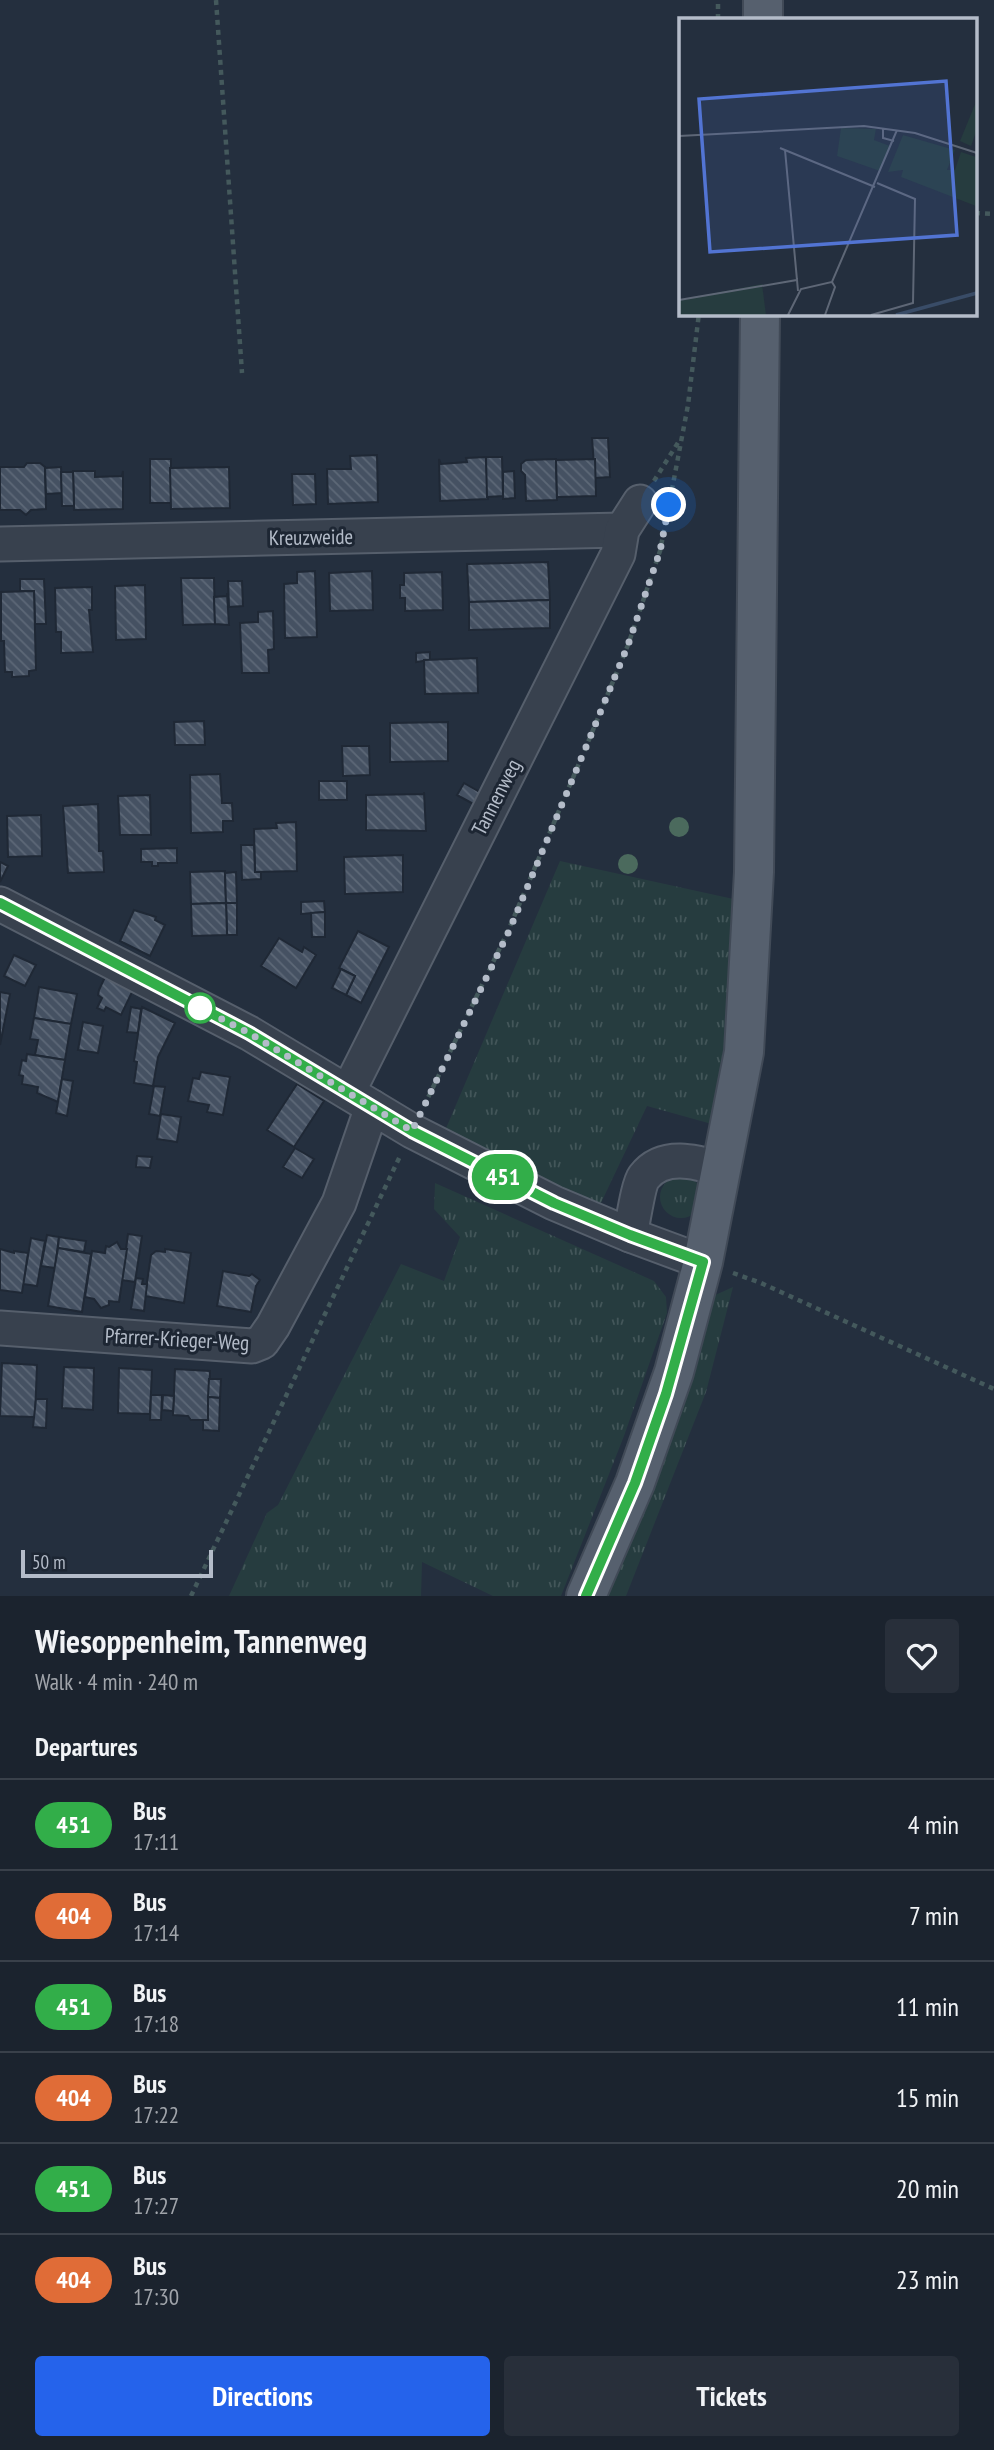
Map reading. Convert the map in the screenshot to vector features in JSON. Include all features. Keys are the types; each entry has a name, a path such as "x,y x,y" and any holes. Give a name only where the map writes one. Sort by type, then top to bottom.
{"main road":[{"path":"763,0 763,18"},
{"path":"586,1596 635,1483 674,1372 703,1262 744,1052 754,872 760,315"}],"street":[{"name":"Tannenweg","path":"360,1100 618,554 622,530 640,502"},
{"name":"Kreuzweide","path":"0,544 622,530"},
{"path":"0,904 249,1033 412,1131 554,1203 703,1262"},
{"name":"Pfarrer-Krieger-Weg","path":"0,1328 252,1346 262,1342 339,1203 360,1100"},
{"path":"630,1235 643,1178 654,1168 680,1161 694,1161 721,1169"}],"path":[{"path":"216,0 243,373"},
{"path":"718,0 718,18"},
{"path":"976,213 994,214"},
{"path":"191,1596 509,931 628,645 660,551 682,437 699,315"},
{"path":"640,502 682,437"},
{"path":"703,1262 761,1283 994,1389"}],"green space":[{"path":"560,861 738,900 719,1126 647,1106 600,1205 444,1133"},
{"path":"681,1176 696,1182 702,1197 696,1212 681,1218 666,1212 660,1197 666,1182"},
{"path":"435,1183 654,1281 666,1297 667,1313 624,1436 561,1596 493,1596 422,1562 421,1596 229,1596 267,1513 278,1505 401,1264 444,1281 460,1237 434,1209"},
{"path":"733,1287 706,1392 626,1596 605,1596 713,1296"}],"building":[{"path":"592,438 608,438 610,477 595,478"},
{"path":"377,455 378,502 328,504 327,469 351,469 350,456"},
{"path":"486,457 488,499 440,501 439,459 441,464"},
{"path":"486,457 502,457 503,496 487,497"},
{"path":"150,459 171,459 171,503 150,503"},
{"path":"556,459 557,500 526,501 525,475 521,471 521,464 526,460"},
{"path":"595,459 596,496 557,497 556,460"},
{"path":"27,463 40,463 45,467 46,509 31,510 26,515 20,510 0,510 0,467 24,467"},
{"path":"61,467 62,493 46,494 45,468"},
{"path":"229,467 230,508 171,509 170,468"},
{"path":"73,471 95,471 95,477 122,476 123,471 123,509 74,510"},
{"path":"514,471 515,498 503,499 503,472"},
{"path":"61,472 73,472 74,506 62,506"},
{"path":"292,474 315,474 316,504 293,505"},
{"path":"548,562 550,600 469,602 467,564"},
{"path":"315,571 317,637 285,638 284,584 297,583 297,572"},
{"path":"372,571 373,610 330,611 329,573"},
{"path":"442,572 443,610 405,611 405,598 400,598 404,573"},
{"path":"181,578 214,578 215,624 183,625"},
{"path":"20,579 44,579 46,624 35,624 34,591 20,591"},
{"path":"228,581 242,581 243,606 229,607"},
{"path":"145,585 146,639 116,640 115,586"},
{"path":"92,587 92,610 89,610 93,652 61,653 61,632 56,632 55,588"},
{"path":"34,591 36,670 29,671 29,676 12,677 12,672 5,672 4,641 1,641 1,592"},
{"path":"227,593 229,625 215,624 214,597 227,596"},
{"path":"550,600 550,628 469,630 469,602"},
{"path":"273,611 274,649 268,650 269,673 242,673 240,623 258,622 258,612"},
{"path":"430,652 430,660 416,662 416,653"},
{"path":"477,658 478,693 425,694 424,660"},
{"path":"204,721 205,745 175,745 174,722"},
{"path":"448,722 448,761 390,762 390,723"},
{"path":"342,746 369,746 370,775 343,776"},
{"path":"220,774 222,803 232,803 233,821 223,821 223,832 191,833 190,775"},
{"path":"319,781 347,781 347,800 319,800"},
{"path":"464,783 483,794 477,806 457,795"},
{"path":"424,792 426,831 366,830 366,795"},
{"path":"150,795 151,835 120,835 118,796"},
{"path":"98,804 99,851 103,851 104,872 68,873 63,806"},
{"path":"41,815 42,856 8,857 7,816"},
{"path":"296,822 297,871 255,872 254,829 277,828 276,823"},
{"path":"241,845 254,845 255,872 261,872 261,879 242,880"},
{"path":"177,848 177,863 158,863 158,866 152,866 152,862 141,862 141,849"},
{"path":"403,855 403,892 345,894 344,857"},
{"path":"0,862 8,866 0,882"},
{"path":"225,871 226,903 191,904 190,872"},
{"path":"236,872 237,903 226,903 225,873"},
{"path":"324,901 325,912 301,914 301,902"},
{"path":"226,903 237,903 237,935 227,935"},
{"path":"226,903 227,935 192,936 191,904"},
{"path":"134,910 156,917 155,920 165,925 150,956 120,941"},
{"path":"325,912 325,937 312,937 311,913"},
{"path":"358,931 389,947 361,1003 346,995 355,976 339,968"},
{"path":"279,938 302,952 304,947 316,955 296,988 261,966"},
{"path":"14,955 36,965 25,986 4,976"},
{"path":"341,969 355,976 346,995 332,988"},
{"path":"105,977 133,990 121,1015 106,1007 104,1011 97,1008 102,998 98,995 99,990"},
{"path":"39,987 77,994 71,1024 34,1018"},
{"path":"0,992 10,994 0,1045"},
{"path":"131,1007 141,1009 138,1033 127,1032"},
{"path":"142,1007 175,1023 158,1057 153,1086 134,1083 137,1062 134,1061"},
{"path":"34,1018 71,1024 65,1060 35,1055 38,1040 30,1039"},
{"path":"83,1022 103,1026 98,1053 78,1050"},
{"path":"27,1054 65,1060 58,1102 37,1093 38,1087 22,1084 23,1076 19,1075 22,1060 26,1061"},
{"path":"201,1072 230,1077 223,1115 207,1112 209,1105 188,1101 193,1078 199,1079"},
{"path":"62,1079 73,1081 67,1116 56,1113"},
{"path":"297,1084 324,1101 294,1147 267,1130"},
{"path":"154,1086 165,1087 160,1116 149,1114"},
{"path":"161,1114 181,1117 177,1142 157,1139"},
{"path":"295,1148 314,1159 302,1178 283,1167"},
{"path":"137,1156 152,1157 150,1168 136,1167"},
{"path":"128,1234 142,1236 135,1282 122,1280"},
{"path":"47,1235 59,1237 55,1268 41,1266"},
{"path":"59,1237 86,1241 84,1252 58,1248"},
{"path":"31,1238 45,1241 37,1286 23,1284"},
{"path":"117,1242 121,1249 127,1249 119,1302 109,1301 109,1305 101,1308 94,1299 85,1297 92,1251 105,1253 106,1246"},
{"path":"58,1248 91,1254 82,1312 48,1306"},
{"path":"0,1249 28,1253 22,1293 0,1290"},
{"path":"165,1249 191,1253 184,1303 145,1296 151,1255 156,1251 165,1252"},
{"path":"223,1271 249,1276 252,1274 260,1280 256,1286 251,1312 217,1306"},
{"path":"136,1278 143,1279 142,1284 147,1284 144,1311 131,1309"},
{"path":"2,1363 37,1365 35,1417 0,1416"},
{"path":"64,1367 94,1368 93,1410 62,1408"},
{"path":"119,1368 152,1370 150,1414 118,1413"},
{"path":"175,1369 210,1371 208,1420 191,1420 188,1416 173,1415"},
{"path":"209,1379 221,1379 220,1398 208,1397"},
{"path":"151,1395 162,1395 161,1420 150,1420"},
{"path":"163,1395 174,1396 173,1411 162,1410"},
{"path":"208,1397 220,1398 219,1431 203,1430 203,1420 208,1420"},
{"path":"36,1399 47,1399 46,1428 33,1427"}],"bus line":[{"name":"451","path":"0,903 249,1033 412,1131 554,1203 703,1262 674,1372 635,1483 586,1596"}],"route":[{"path":"200,1008 194,1005 249,1033 412,1131 509,931 628,645 660,551 669,505"}]}
